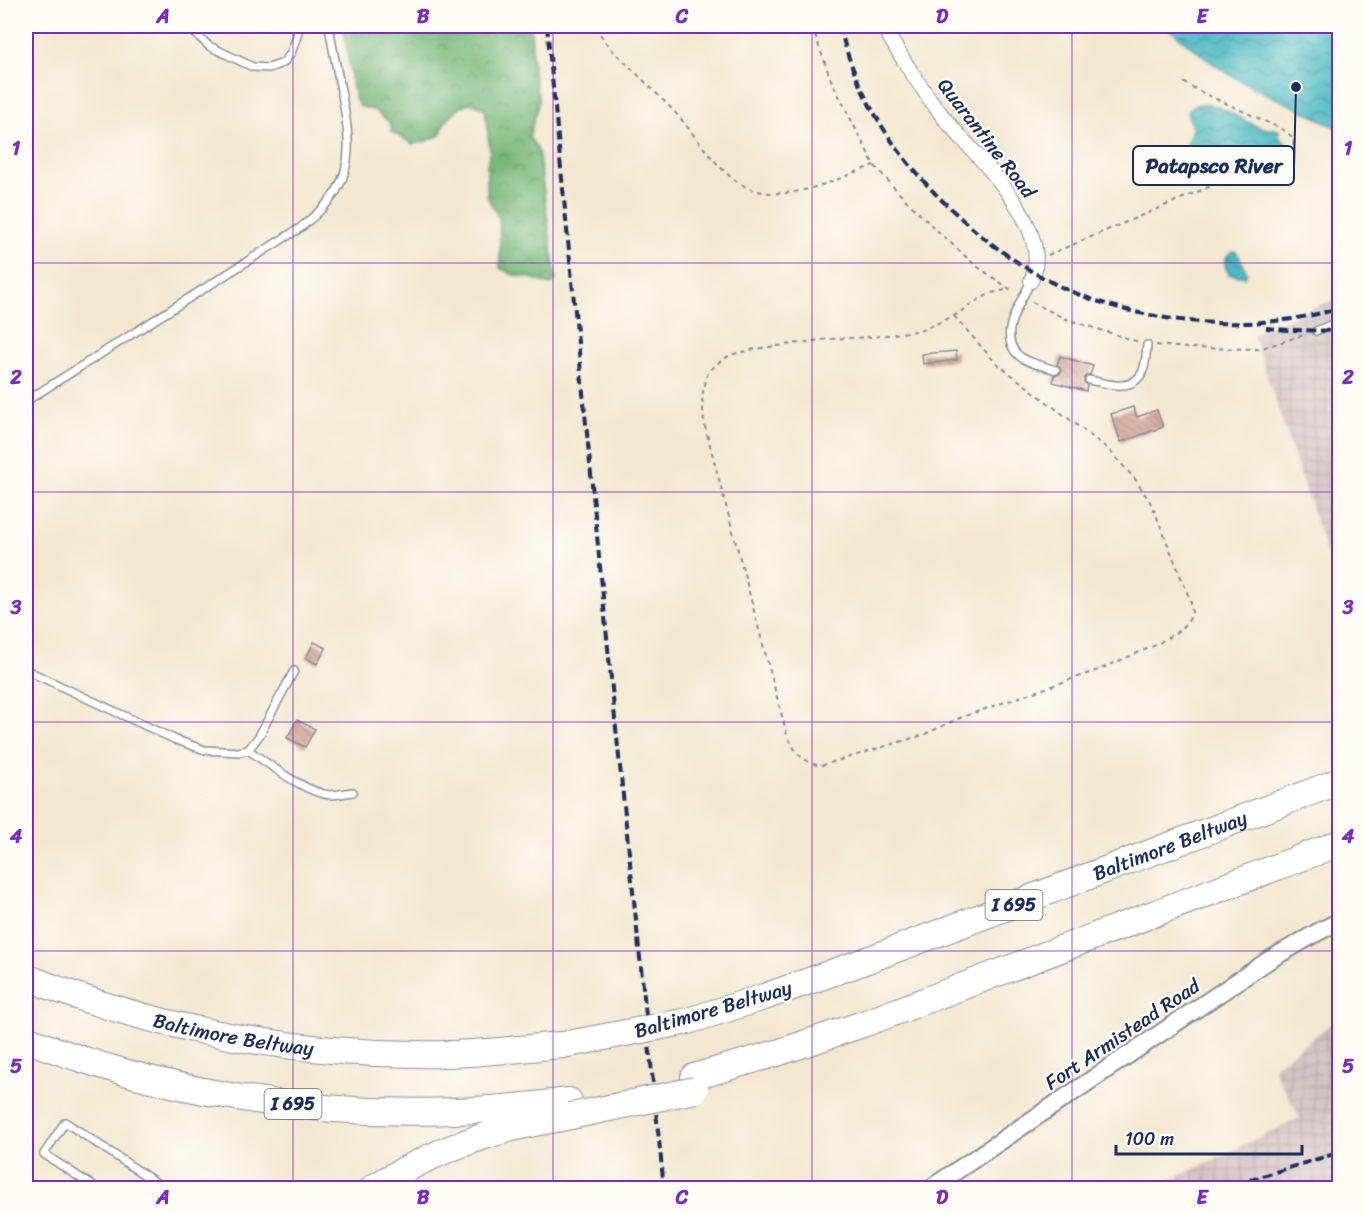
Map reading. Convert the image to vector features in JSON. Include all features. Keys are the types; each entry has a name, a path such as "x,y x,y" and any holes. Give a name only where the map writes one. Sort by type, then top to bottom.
{"highway":[{"name":"Baltimore Beltway","path":"26,977 60,991 131,1014 201,1031 295,1046 327,1050 449,1054 563,1045 688,1020 764,997 1340,781"},
{"name":"I 695","path":"26,1039 114,1069 251,1099 392,1112 449,1112 507,1108 570,1109 630,1090 694,1084 866,1023 1340,843"},
{"path":"373,1188 399,1172 471,1141 570,1109"}],"street":[{"name":"Quarantine Road","path":"883,26 943,117 1019,207 1030,230 1037,258 1035,273 1031,281"},
{"name":"Fort Armistead Road","path":"931,1188 1269,960 1340,921"}],"lane":[{"path":"187,26 209,46 253,67 269,68 283,63 291,53 298,26"},
{"path":"26,401 300,228 328,203 344,175 349,140 329,26"},
{"path":"1031,281 1024,298 1013,314 1010,343 1017,355 1056,370"},
{"path":"1316,331 1340,321"},
{"path":"1089,380 1127,385 1136,380 1143,372 1147,345"},
{"path":"26,670 176,740 205,750 239,752 248,750 259,736 294,671"},
{"path":"248,750 317,793 331,795 353,792"},
{"path":"96,1188 44,1154 65,1122 164,1188"}],"path":[{"path":"596,26 610,47 677,114 715,160 731,177 747,188 765,193 784,194 804,191 874,165"},
{"path":"814,26 831,80 874,165 898,193 975,265 1009,289 1066,319 1147,345 1259,349 1316,331"},
{"path":"1037,258 1285,155 1293,147 1294,142 1291,135 1282,129 1181,81"},
{"path":"954,316 995,362 1108,449 1136,479 1152,506 1191,602 1190,620 1180,630 1156,645 1098,670 962,717 923,735 820,766 810,763 801,758 787,735 704,423 702,396 708,372 730,355 755,349 922,330 954,316 992,292 1009,289"}],"shaded area":[{"path":"1339,297 1339,590 1253,334"},
{"path":"1339,1018 1339,1188 1154,1188 1300,1118 1273,1068"}],"green space":[{"path":"343,26 531,26 533,73 539,101 529,137 538,150 556,280 551,285 514,275 500,268 500,220 487,196 487,165 490,151 485,109 470,103 458,108 445,122 440,135 427,141 413,144 392,132 390,123 374,110 359,106 354,95"}],"water":[{"path":"1165,26 1339,26 1339,130 1224,71"},
{"path":"1202,104 1226,110 1261,128 1280,131 1279,135 1287,145 1269,156 1217,178 1199,179 1185,170 1180,157 1193,129 1188,116 1189,110 1195,105"},
{"path":"1235,251 1247,273 1245,277 1229,274 1226,267 1226,258"}],"building":[{"path":"956,351 957,360 923,364 922,354"},
{"path":"1060,356 1093,366 1090,375 1084,378 1087,385 1086,391 1053,382 1054,375 1061,371 1057,365"},
{"path":"1133,407 1137,417 1157,410 1163,427 1121,442 1111,414"},
{"path":"314,642 326,648 317,664 306,658"},
{"path":"297,720 315,729 305,747 287,738"}],"railway":[{"path":"547,26 664,1188"},
{"path":"840,26 853,70 874,112 899,151 943,202 974,230 1023,266 1059,286 1126,310 1198,322 1270,321 1340,308"},
{"path":"1266,328 1340,331"},
{"path":"1224,1188 1340,1152"}],"place":[{"name":"Patapsco River","path":"1296,87"}]}
